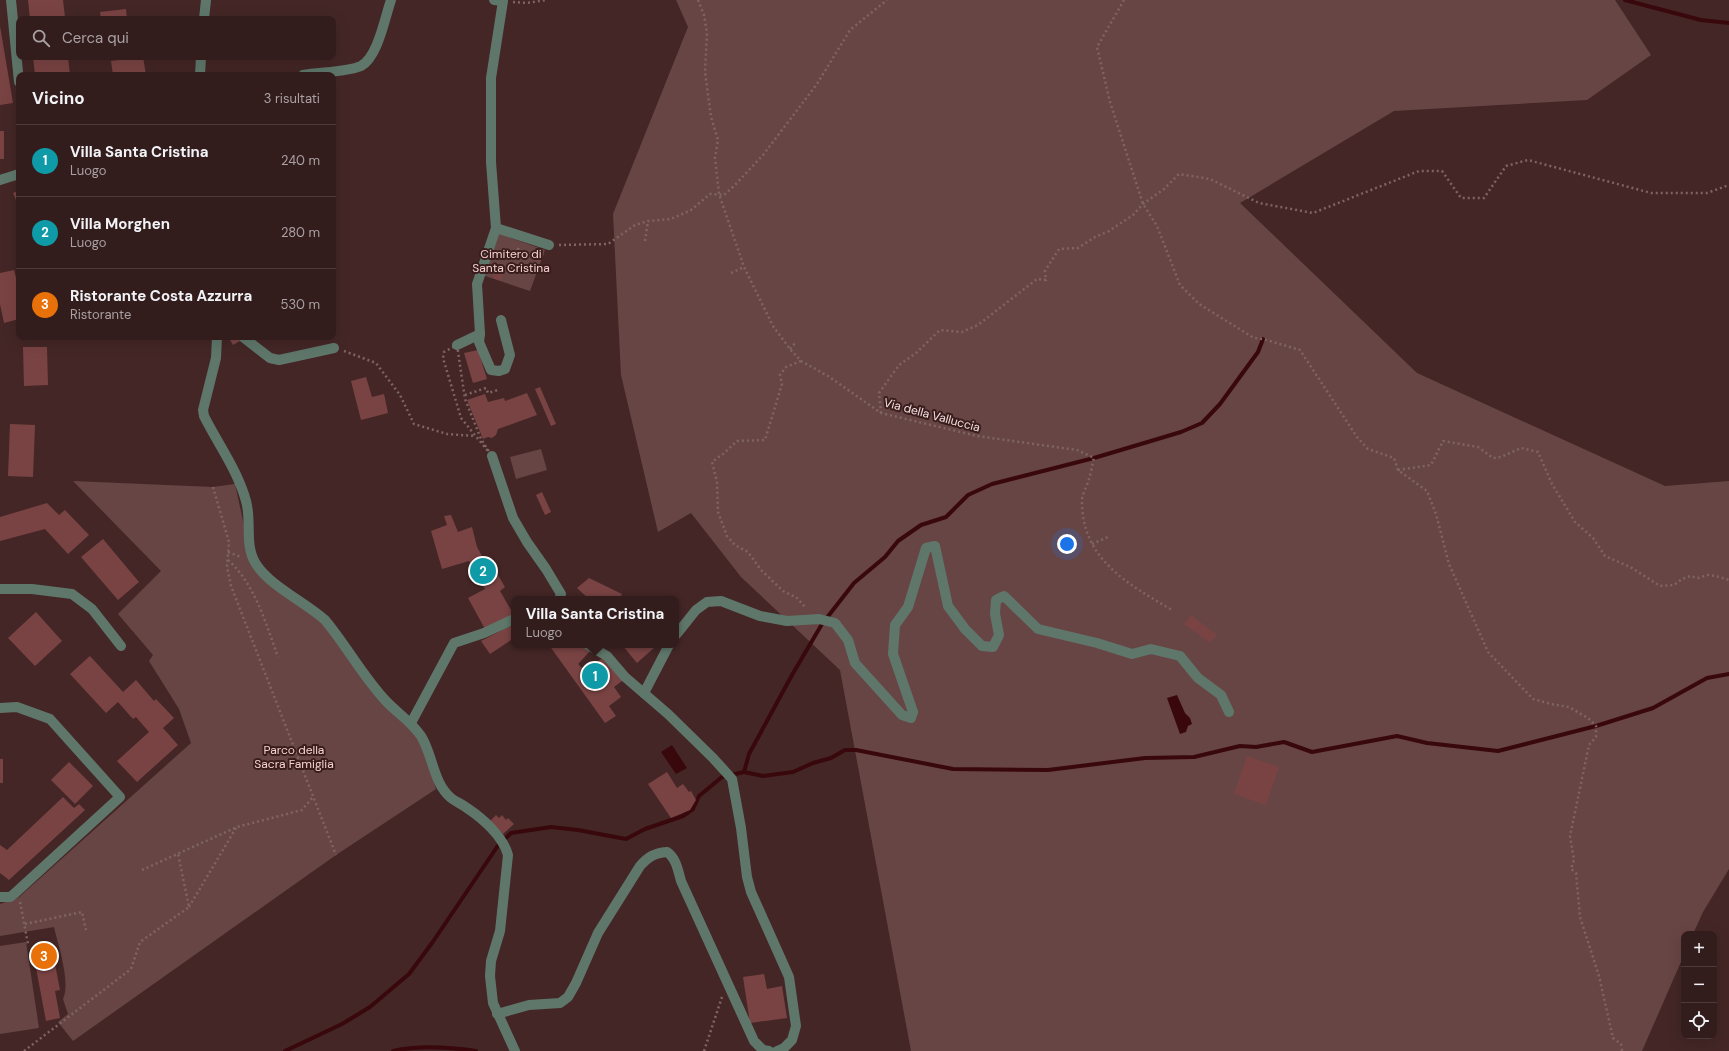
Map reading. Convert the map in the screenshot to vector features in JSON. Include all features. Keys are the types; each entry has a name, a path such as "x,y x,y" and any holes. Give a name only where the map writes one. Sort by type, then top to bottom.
{"street":[{"path":"11,0 16,51"},
{"path":"204,16 206,0"},
{"path":"328,72 352,69 362,66 365,63 374,52 391,0"},
{"path":"498,1 491,78 491,162 496,228 477,284 480,334 479,342 491,370 499,371 505,369 510,355 501,320"},
{"path":"17,60 18,72"},
{"path":"200,72 201,60"},
{"path":"0,180 16,175"},
{"path":"496,228 523,236 548,246"},
{"path":"457,345 480,334"},
{"path":"217,340 216,358 203,410 204,416 241,486 247,502 250,548 255,563 271,580 314,610 325,620 385,700 411,723 430,753 434,769 443,789 451,798 480,818 502,842 508,855 503,914 500,931 491,960 490,976 493,1003 515,1051"},
{"path":"247,340 270,358 279,360 334,348"},
{"path":"492,456 513,518 527,542 546,569 561,594 560,596"},
{"path":"679,631 696,610 707,602 721,601 760,616 787,621 820,619 835,623 848,640 855,663 902,715 911,718 913,712 893,654 895,625 908,607 926,548 935,546 948,606 982,646 993,646 999,635 995,614 996,600 1004,596 1038,629 1097,643 1132,654 1151,649 1180,656 1198,678 1221,695 1229,712"},
{"path":"0,589 32,589 72,594 92,609 121,646"},
{"path":"411,723 454,643 484,633 511,620"},
{"path":"593,648 607,656 625,677 713,758 732,779 735,790 750,892 789,977 796,1026 792,1040 784,1048 776,1051"},
{"path":"644,693 667,648"},
{"path":"0,708 17,707 50,719 120,796 14,894 10,897 0,896"},
{"path":"497,1014 529,1005 560,1003 568,997 576,983 598,932 640,866 647,858 655,854 667,852 675,860 681,881 754,1041 762,1050 769,1051"}],"path":[{"path":"527,3 547,0"},
{"name":"Via della Valluccia","path":"698,0 704,15 707,33 705,72 711,117 718,140 715,158 719,194 744,267 773,326 790,349 801,361 828,376 881,413 978,436 1077,450 1094,458 1082,502 1086,526 1092,544 1102,561 1131,586 1172,610"},
{"path":"548,246 608,244 635,225 648,221 671,218 690,210 710,194 724,195 763,154 817,84 850,30 887,0"},
{"path":"1124,0 1096,47 1110,102 1142,204 1157,226 1180,285 1199,304 1254,338 1263,339 1300,350 1357,437 1368,448 1394,458 1398,470 1426,492 1436,514 1449,564 1488,652 1533,698 1551,704 1569,707 1588,718 1596,726 1596,737 1589,745 1570,836 1574,860 1571,869 1576,873 1580,917 1599,976 1613,1038 1621,1044 1622,1051"},
{"path":"881,413 879,393 891,376 899,365 916,353 940,330 962,332 978,325 1037,279 1046,280 1045,271 1059,249 1078,248 1121,223 1179,174 1210,179 1259,203 1313,213 1419,171 1442,171 1461,198 1484,198 1506,166 1528,160 1589,178 1651,193 1707,193 1729,185"},
{"path":"645,241 648,221"},
{"path":"512,268 523,236"},
{"path":"731,273 744,267"},
{"path":"790,349 796,342"},
{"path":"334,348 376,363 400,395 414,424 446,434 475,436 461,418 443,358 444,352 457,345 465,396 476,428 492,456"},
{"path":"801,361 786,367 780,375 782,384 765,440 737,441 712,462 717,482 718,512 727,536 735,545 748,552 761,570 783,591 797,598 820,619"},
{"path":"465,396 486,388 488,393 498,390"},
{"path":"1398,470 1431,465 1443,441 1478,447 1493,458 1501,457 1521,448 1538,452 1552,484 1575,522 1593,538 1604,556 1632,568 1660,586 1674,585 1682,579 1690,576 1698,578 1708,575 1729,580"},
{"path":"213,487 229,542 227,567 231,586 336,855"},
{"path":"1092,544 1108,537"},
{"path":"227,560 237,568 258,604 278,658"},
{"path":"142,870 237,827 302,810 314,797"},
{"path":"24,1051 131,969 140,942 189,907 237,827"},
{"path":"178,854 189,907"},
{"path":"14,894 22,906 28,944"},
{"path":"25,924 82,912 86,930"},
{"path":"704,1051 720,998 730,990"}],"green space":[{"path":"676,0 1615,0 1651,55 1587,100 1394,111 1240,203 1417,373 1665,486 1729,481 1729,869 1703,912 1694,931 1681,931 1681,962 1642,1051 911,1051 840,670 741,577 691,513 658,532 621,375 613,214 688,27"},
{"name":"Cimitero di Santa Cristina","path":"497,233 545,250 530,291 482,275"},
{"path":"541,449 547,470 516,479 510,457"},
{"name":"Parco della Sacra Famiglia","path":"73,481 213,487 235,484 252,562 324,625 407,723 424,750 436,789 336,855 73,1041 58,1022 68,1014 63,999 66,983 65,973 54,927 0,936 0,904 18,898 191,743 179,709 149,661 153,655 118,614 161,571"},
{"path":"26,942 39,1028 0,1034 0,946"}],"shaded area":[{"path":"1177,695 1192,724 1188,726 1186,732 1180,734 1167,698"},
{"path":"672,745 687,768 676,774 661,752"}],"building":[{"path":"28,0 63,0 65,16 30,16"},
{"path":"126,9 127,16 101,16 100,12"},
{"path":"0,26 13,103 0,105"},
{"path":"33,60 68,60 70,72 35,72"},
{"path":"144,60 146,72 113,72 111,61"},
{"path":"0,131 4,131 4,159 0,159"},
{"path":"16,192 16,200 13,193"},
{"path":"538,252 544,254 540,262 535,260"},
{"path":"497,267 505,270 501,281 493,278"},
{"path":"14,270 16,278 16,320 4,323 0,304 0,273"},
{"path":"230,340 240,341 233,345"},
{"path":"23,347 47,347 48,385 24,386"},
{"path":"478,350 487,379 473,383 464,353"},
{"path":"366,377 372,397 384,394 388,413 361,420 351,381"},
{"path":"540,387 556,424 551,426 535,389"},
{"path":"527,393 537,415 498,429 496,435 492,438 488,437 483,439 467,400 485,394 488,402 504,398 505,401"},
{"path":"10,424 35,425 33,477 8,476"},
{"path":"542,492 551,512 545,515 536,495"},
{"path":"47,503 59,515 65,510 89,535 68,554 45,529 0,541 0,517"},
{"path":"451,515 458,532 472,527 477,547 491,572 495,570 505,587 500,591 511,610 511,616 485,629 468,598 485,589 469,561 442,569 431,531 447,525 444,516"},
{"path":"103,539 139,582 118,600 81,557"},
{"path":"589,578 622,594 621,596 586,596 577,588"},
{"path":"36,612 62,641 35,666 8,638"},
{"path":"1191,615 1217,635 1210,643 1184,624"},
{"path":"511,626 511,640 490,654 481,641"},
{"path":"551,648 590,648 592,649 578,664 585,671 604,657 622,681 614,687 621,697 609,706 616,716 605,723"},
{"path":"624,648 654,648 637,663"},
{"path":"90,656 123,692 136,680 154,701 156,699 174,718 163,728 178,745 137,782 117,761 149,732 136,717 133,719 118,702 106,713 70,674"},
{"path":"1247,756 1279,767 1266,805 1234,794"},
{"path":"0,759 3,759 3,783 0,783"},
{"path":"69,762 93,786 75,804 51,780"},
{"path":"667,772 677,788 683,784 689,792 691,791 696,800 690,810 671,818 648,784"},
{"path":"63,797 74,808 79,804 85,810 9,880 0,873 0,845 7,850"},
{"path":"496,815 499,818 502,815 506,820 508,818 514,824 503,834 490,821"},
{"path":"52,948 60,990 55,991 60,1018 46,1021 33,952"},
{"path":"764,974 767,989 782,986 787,1018 750,1023 743,977"}],"waterway":[{"path":"1625,0 1701,20 1729,23"},
{"path":"744,772 749,754 822,624 854,583 885,557 898,541 921,525 946,517 968,495 992,484 1094,458 1181,432 1202,423 1220,404 1258,352 1263,339"},
{"path":"285,1051 342,1024 370,1007 409,974 432,943 497,847 511,833 551,827 578,830 626,839 645,829 683,816 693,809 699,796 722,777 744,772 763,776 793,772 813,763 831,758 845,750 856,750 953,769 1048,770 1145,758 1194,757 1240,746 1256,747 1284,742 1312,752 1397,736 1427,743 1498,751 1596,726 1653,708 1707,678 1729,674"},
{"path":"393,1051 434,1047 476,1051"}],"place":[{"name":"Villa Morghen","path":"483,571"},
{"name":"Villa Santa Cristina","path":"595,676"},
{"name":"Ristorante Costa Azzurra","path":"44,956"}]}
